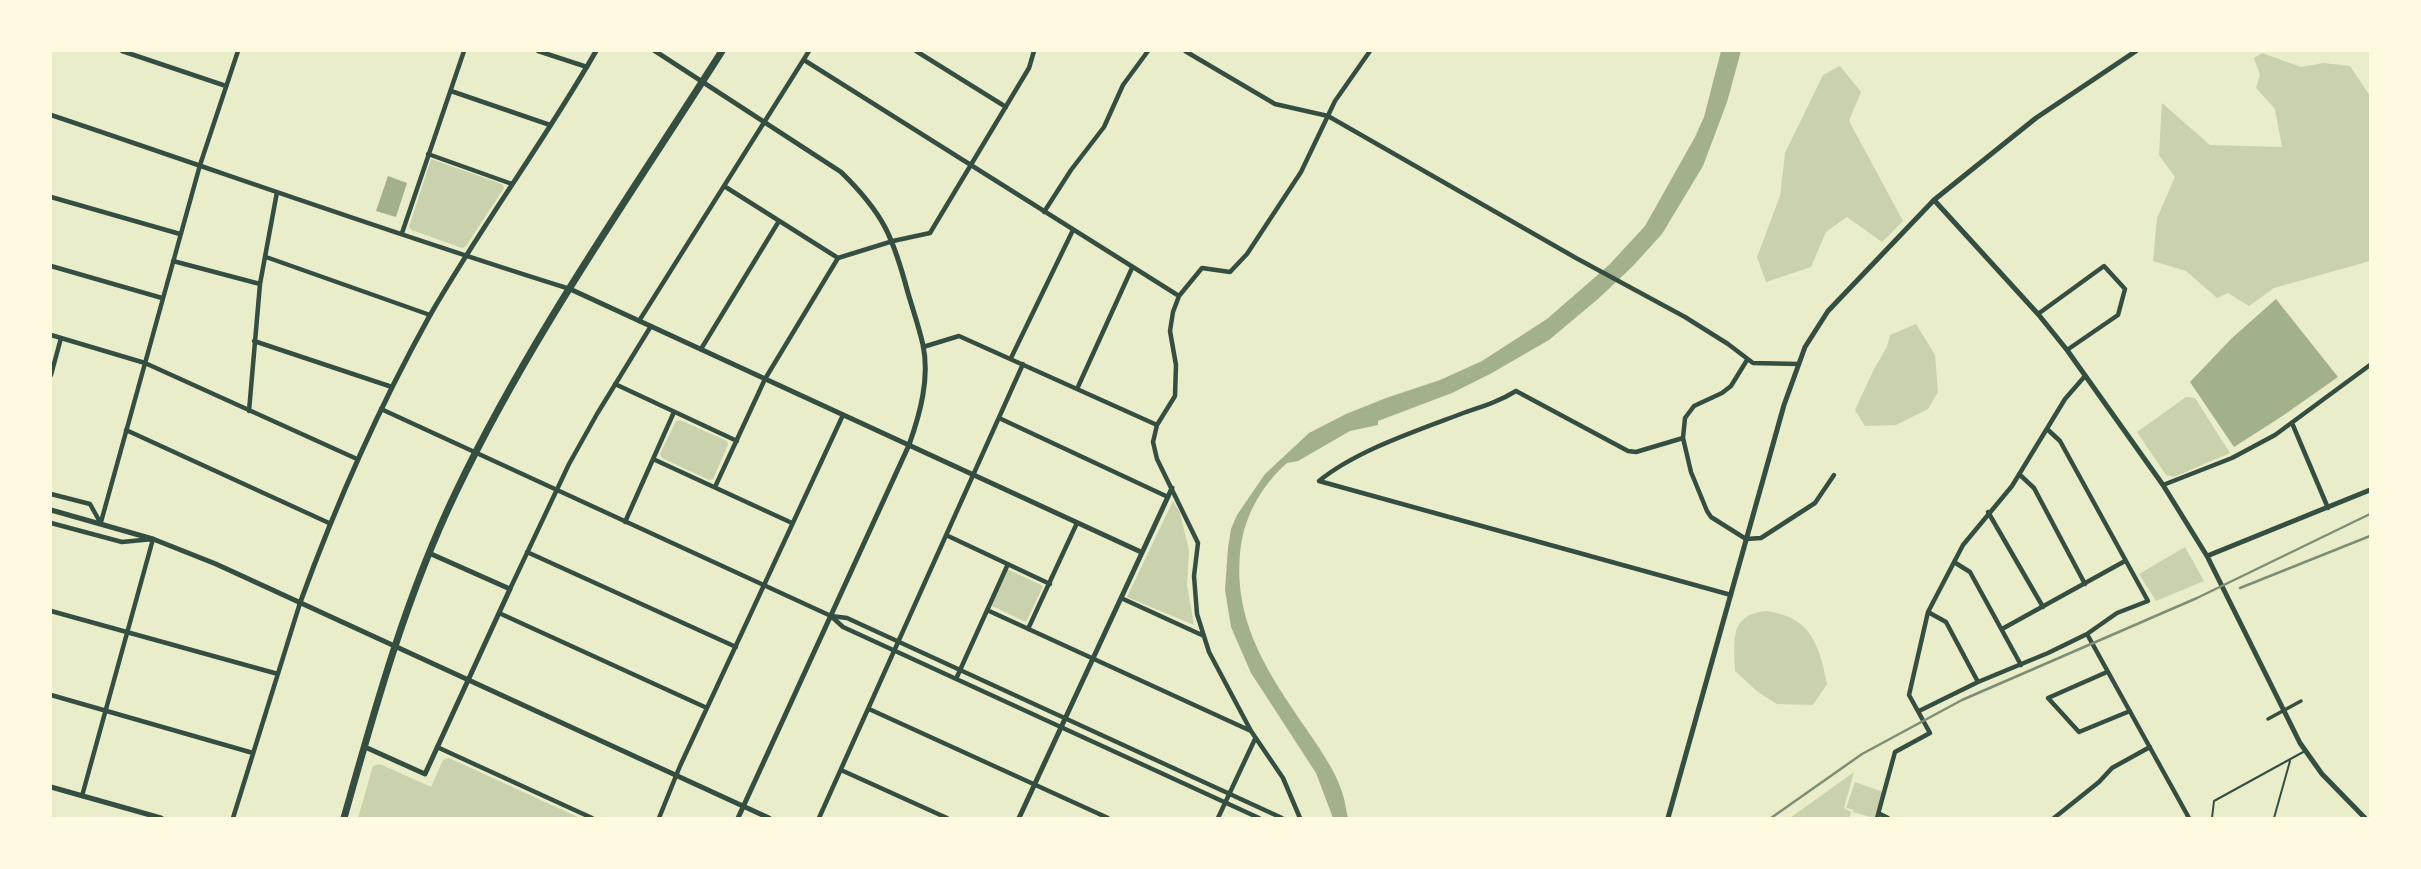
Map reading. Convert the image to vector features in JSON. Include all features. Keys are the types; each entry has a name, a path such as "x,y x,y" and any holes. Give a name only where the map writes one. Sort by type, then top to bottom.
{"highway":[{"path":"344,818 396,646 429,553 475,453 544,328 722,51"}],"street":[{"path":"122,51 226,86"},
{"path":"101,523 200,165 238,51"},
{"path":"402,233 464,51"},
{"path":"538,51 586,67"},
{"path":"233,818 300,603 330,523 380,410 430,315 596,51"},
{"path":"655,51 841,172 874,208 893,241 923,347 923,393 909,445 738,818"},
{"path":"639,321 809,51"},
{"path":"916,51 1006,107"},
{"path":"715,487 765,379 838,258 930,233 1029,68 1034,51"},
{"path":"1044,212 1071,170 1104,127 1123,85 1148,51"},
{"path":"1185,51 1275,104 1328,116 1629,288 1685,317 1753,363 1798,363"},
{"path":"1300,818 1283,778 1255,738 1209,652 1197,614 1194,576 1198,543 1157,459 1153,442 1157,425 1175,396 1175,365 1170,331 1179,296 1202,268 1230,272 1247,254 1301,172 1335,101 1370,51"},
{"path":"1668,818 1798,363 1812,335 1828,311 1934,200 2036,118 2136,51"},
{"path":"804,60 1179,296"},
{"path":"451,91 550,125"},
{"path":"51,114 466,257 570,289 1141,552"},
{"path":"428,154 512,184"},
{"path":"724,186 838,258"},
{"path":"249,411 260,284 277,192"},
{"path":"51,197 180,234"},
{"path":"1934,200 2038,314 2163,485 2207,556 2305,751 2336,790 2365,818"},
{"path":"701,349 779,221"},
{"path":"1011,358 1073,230"},
{"path":"266,257 430,315"},
{"path":"173,261 260,284"},
{"path":"51,266 162,298"},
{"path":"2038,314 2104,266 2124,289 2118,315 2067,351"},
{"path":"1077,389 1132,268"},
{"path":"365,747 425,774 556,490 615,384 651,327"},
{"path":"51,335 145,363 357,459"},
{"path":"923,347 959,336 1157,425"},
{"path":"51,375 61,338"},
{"path":"254,341 392,387"},
{"path":"1748,360 1731,386 1694,406 1685,418 1683,438 1691,472 1706,511 1746,539 1761,538 1815,503 1834,475"},
{"path":"819,818 1023,364"},
{"path":"2163,485 2232,458 2292,423 2370,365"},
{"path":"1888,818 1879,816 1895,752 1930,733 1909,695 1928,612 1973,531 2019,474 2065,399 2085,376"},
{"path":"615,384 737,441"},
{"path":"1683,438 1636,452 1628,451 1516,391 1489,405 1344,462 1319,481 1731,595"},
{"path":"380,410 831,616 848,618 1282,818"},
{"path":"625,522 674,412"},
{"path":"659,818 676,775 843,415"},
{"path":"999,418 1168,497"},
{"path":"2292,423 2328,508"},
{"path":"1919,711 2087,634 2117,613 2148,601 2060,441 2047,429"},
{"path":"126,430 330,523"},
{"path":"653,459 793,523"},
{"path":"2019,474 2034,488 2085,584"},
{"path":"1018,818 1172,488"},
{"path":"2207,556 2370,490"},
{"path":"51,495 90,504 101,523"},
{"path":"51,510 153,539 216,564 769,818"},
{"path":"1988,513 2043,607"},
{"path":"84,531 87,519"},
{"path":"51,523 122,542 153,539"},
{"path":"1028,629 1077,523"},
{"path":"946,534 1049,584"},
{"path":"82,796 153,539"},
{"path":"527,552 736,647"},
{"path":"429,553 510,589"},
{"path":"2002,629 2125,561"},
{"path":"1954,562 1970,572 2021,664"},
{"path":"956,679 1008,564"},
{"path":"1120,598 1204,636"},
{"path":"987,610 1251,731"},
{"path":"51,611 278,674"},
{"path":"1928,612 1946,622 1978,682"},
{"path":"499,613 707,708"},
{"path":"831,616 843,627 895,652 1259,818"},
{"path":"2087,634 2189,818"},
{"path":"2107,673 2048,698 2079,732 2130,711"},
{"path":"51,695 253,753"},
{"path":"2268,719 2301,701"},
{"path":"869,709 1108,818"},
{"path":"1218,818 1255,738"},
{"path":"437,747 589,818"},
{"path":"2053,818 2099,782 2112,768 2150,747"},
{"path":"1139,763 1143,754"},
{"path":"841,770 947,818"},
{"path":"51,787 160,818"}],"lane":[{"path":"2212,818 2214,801 2305,751"},
{"path":"2274,818 2290,760"}],"shaded area":[{"path":"1721,51 1741,51 1727,102 1703,166 1662,234 1632,267 1549,340 1490,374 1452,393 1378,421 1378,425 1350,431 1298,461 1287,463 1270,480 1251,511 1243,533 1239,571 1247,620 1265,664 1326,758 1339,783 1348,818 1333,818 1316,773 1251,673 1231,627 1225,590 1231,529 1237,515 1265,474 1309,433 1346,414 1440,380 1482,361 1547,319 1609,265 1645,226 1695,137 1704,117"},
{"path":"2262,53 2301,67 2323,63 2350,66 2370,96 2370,261 2274,288 2249,306 2228,293 2217,298 2186,271 2153,261 2157,218 2175,177 2159,155 2162,103 2210,145 2282,147 2275,109 2256,88 2260,75 2254,58"},
{"path":"1840,66 1861,92 1849,121 1903,221 1882,242 1847,217 1826,232 1811,267 1766,282 1757,257 1780,196 1785,153 1823,75"},
{"path":"431,159 502,184 504,188 466,246 462,248 409,227"},
{"path":"388,176 407,183 396,217 376,211"},
{"path":"2276,299 2338,377 2234,447 2190,382 2232,338"},
{"path":"1916,324 1935,355 1938,392 1928,409 1896,425 1865,426 1855,410 1887,347 1890,335"},
{"path":"2186,397 2195,398 2230,453 2174,477 2166,475 2137,432"},
{"path":"680,420 727,441 728,445 713,479 709,480 662,458 660,454 676,421"},
{"path":"1173,501 1180,513 1189,550 1187,585 1194,625 1127,597"},
{"path":"2185,547 2204,581 2156,601 2139,574"},
{"path":"1007,569 1043,586 1026,622 990,605"},
{"path":"1766,611 1793,619 1803,626 1816,645 1827,684 1813,705 1777,704 1758,692 1735,671 1736,631 1745,618"},
{"path":"449,758 580,818 358,818 373,766 380,764 431,787 443,760"},
{"path":"1854,772 1844,808 1851,812 1849,818 1790,818"},
{"path":"1855,782 1883,792 1874,818 1846,808"}],"railway":[{"path":"1771,818 1862,754 1962,700 2197,598 2370,514"},
{"path":"2240,588 2370,536"}]}
